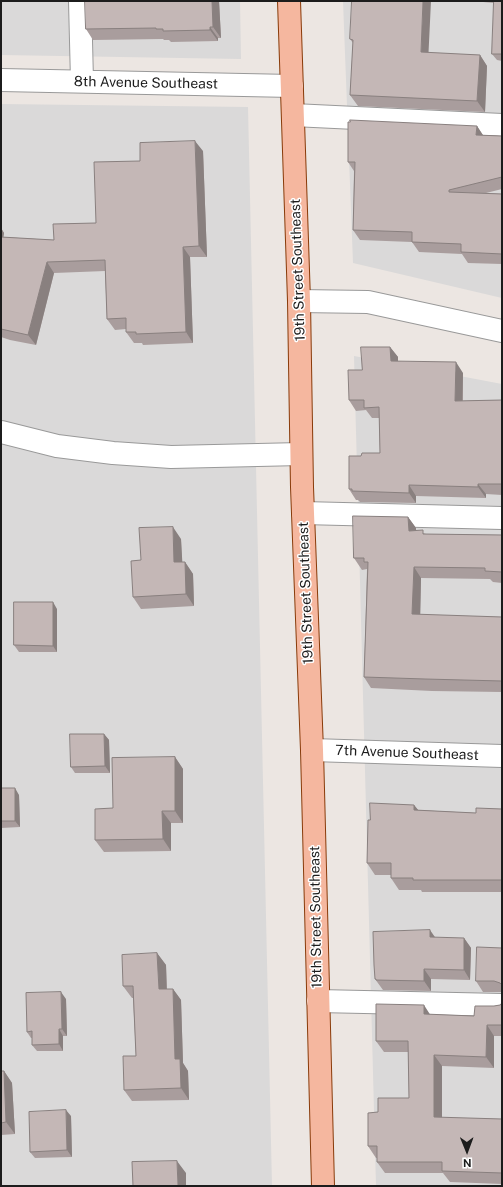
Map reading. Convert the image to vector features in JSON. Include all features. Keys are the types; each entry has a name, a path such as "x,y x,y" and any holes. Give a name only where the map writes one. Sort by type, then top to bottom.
{"main road":[{"name":"19th Street Southeast","path":"289,1 300,301 301,454 312,750 323,1186"}],"street":[{"path":"80,1 82,81"},
{"name":"8th Avenue Southeast","path":"1,80 292,86"},
{"path":"293,115 502,125"},
{"path":"300,301 368,302 502,331"},
{"path":"1,432 57,446 171,458 301,454"},
{"path":"303,513 502,518"},
{"name":"7th Avenue Southeast","path":"312,750 502,756"},
{"path":"318,1001 502,1005"}],"shaded area":[{"path":"1,1 240,1 241,59 1,55"},
{"path":"343,1 502,1 502,298 353,263"},
{"path":"1,104 248,107 272,1186 1,1186"},
{"path":"354,356 502,384 502,1186 376,1186"}],"building":[{"path":"85,1 212,1 213,27 210,27 210,30 163,31 163,29 156,28 86,29"},
{"path":"352,1 423,1 421,52 480,55 477,101 350,95 353,40 350,39"},
{"path":"494,1 502,1 502,54 492,54"},
{"path":"350,120 477,126 476,135 502,136 502,177 449,190 449,192 502,194 502,254 461,252 461,244 412,242 412,232 353,230 355,162 348,162 348,122 350,122"},
{"path":"195,141 199,246 183,247 186,332 136,334 136,332 126,332 126,318 107,319 105,260 47,262 28,335 1,329 1,237 54,240 53,224 96,223 94,162 140,161 140,143"},
{"path":"361,347 390,347 391,361 456,362 455,401 502,400 502,484 478,484 478,487 409,485 409,493 352,491 352,489 349,489 349,456 361,456 362,453 380,453 379,407 364,408 364,400 349,400 348,370 362,370"},
{"path":"353,516 408,517 409,531 423,530 423,534 502,535 502,572 485,571 485,568 414,567 412,614 502,617 502,681 364,677 368,562 364,562 364,558 354,558"},
{"path":"173,527 174,562 185,562 186,594 133,597 131,561 141,560 139,528"},
{"path":"14,602 53,602 53,646 14,645"},
{"path":"70,734 104,734 105,766 71,767"},
{"path":"175,757 175,811 162,811 163,839 95,840 95,809 113,808 112,758"},
{"path":"1,788 15,788 15,821 1,821"},
{"path":"370,803 414,805 414,810 476,813 476,808 502,809 502,880 413,880 413,878 391,878 391,863 367,863"},
{"path":"430,930 430,937 464,938 464,970 424,969 424,981 375,979 373,932"},
{"path":"477,947 502,948 502,985 494,981 476,981"},
{"path":"157,953 159,989 173,989 175,1059 180,1059 181,1088 124,1090 123,1056 136,1056 133,986 123,986 122,955"},
{"path":"61,992 62,1029 59,1029 59,1044 32,1045 32,1031 27,1032 26,993"},
{"path":"502,1003 502,1025 487,1025 486,1057 434,1055 434,1117 502,1119 502,1173 442,1171 442,1162 377,1162 377,1146 368,1146 368,1113 378,1112 378,1098 409,1098 408,1041 376,1041 376,1004 424,1005 424,1014 474,1016 475,1006 494,1006"},
{"path":"1,1071 4,1071 6,1122 1,1123"},
{"path":"66,1110 67,1150 30,1152 29,1112"},
{"path":"177,1161 178,1185 183,1186 133,1186 132,1162"}]}
